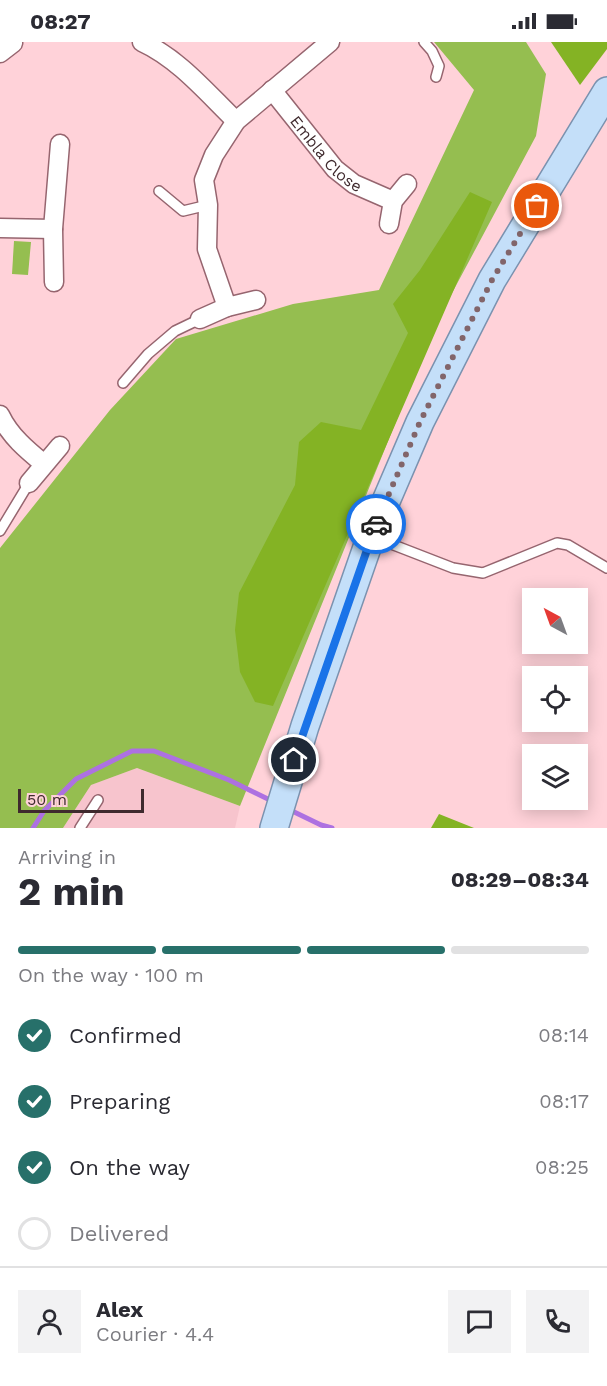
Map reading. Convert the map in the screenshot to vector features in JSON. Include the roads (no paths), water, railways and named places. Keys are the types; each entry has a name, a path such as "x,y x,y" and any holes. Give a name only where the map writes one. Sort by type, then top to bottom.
{"main road":[{"path":"274,827 370,536 420,422 492,280 607,91"}],"street":[{"path":"142,42 157,49 186,72 236,121"},
{"path":"227,307 207,249 208,205 204,180 214,155 236,121 330,42"},
{"name":"Embla Close","path":"272,90 335,169 354,184 393,201"},
{"path":"54,282 53,229 60,144"},
{"path":"389,224 393,201 407,184"},
{"path":"0,228 53,229"},
{"path":"200,319 227,307 255,300"},
{"path":"0,415 5,426 19,442 44,464"},
{"path":"29,483 60,446"}],"lane":[{"path":"423,42 432,51 439,66 436,78"},
{"path":"159,191 183,211 208,205"},
{"path":"123,383 148,354 175,331 200,319"},
{"path":"0,531 29,483"},
{"path":"370,536 453,568 483,573 557,543 568,545 607,568"},
{"path":"80,828 99,800"}],"waterway":[{"path":"33,828 44,811 76,779 132,751 154,751 229,780 274,802"},
{"path":"288,809 332,828"}]}
